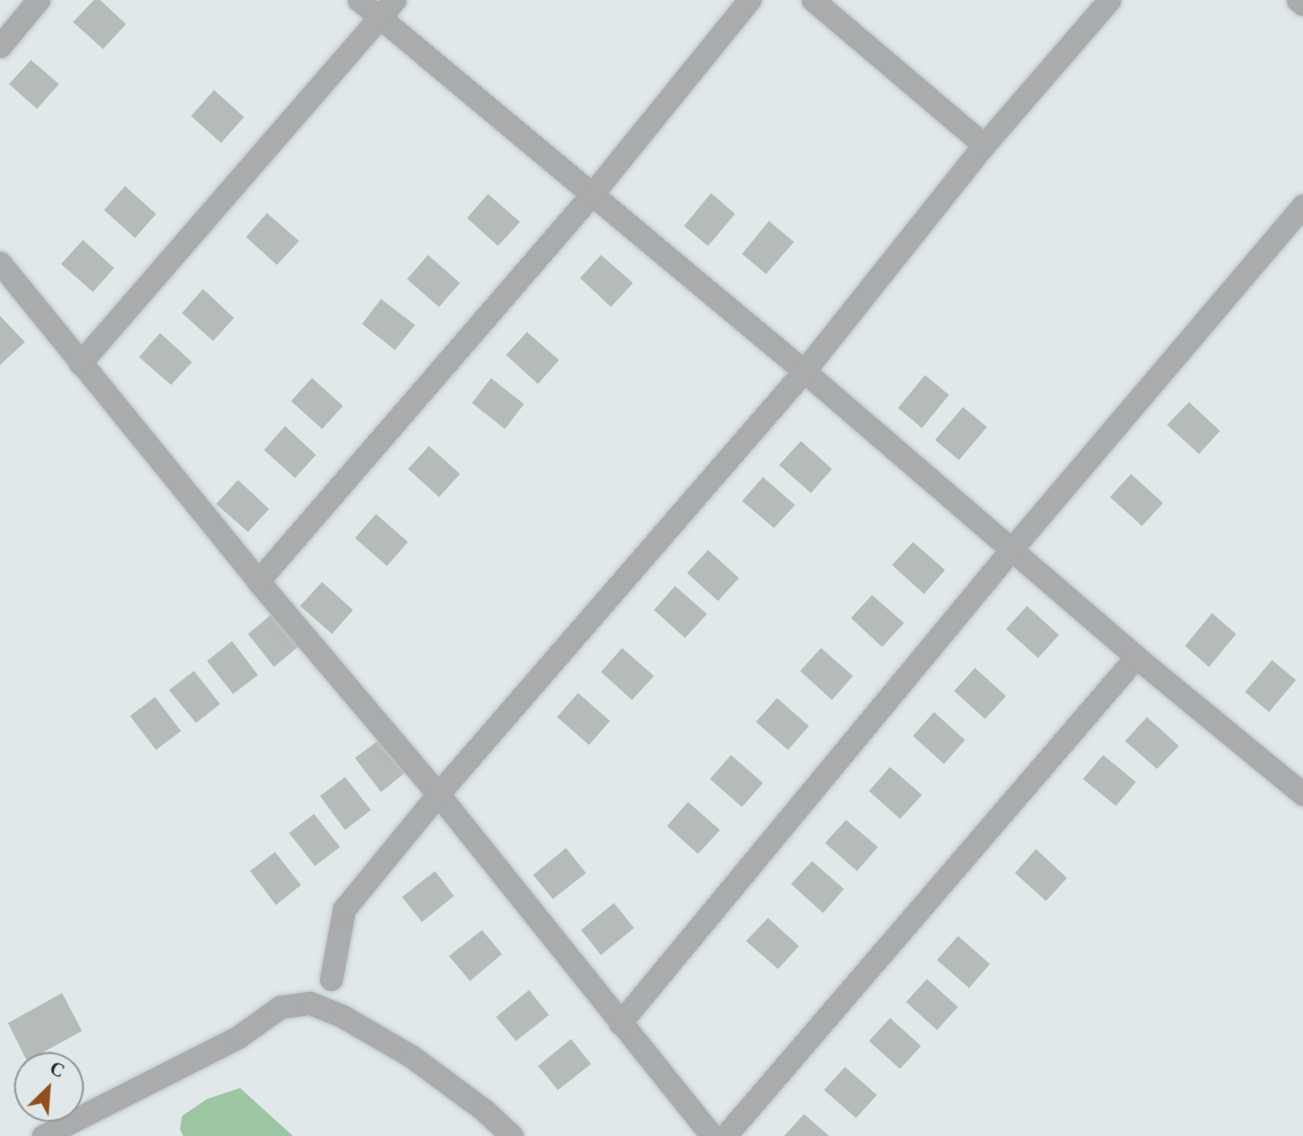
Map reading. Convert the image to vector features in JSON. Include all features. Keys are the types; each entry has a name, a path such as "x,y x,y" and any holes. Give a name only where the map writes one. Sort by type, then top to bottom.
{"street":[{"path":"0,46 38,0"},
{"path":"359,0 386,9 592,194 804,371 1010,551 1303,794"},
{"path":"258,581 592,194 749,0"},
{"path":"813,0 984,145"},
{"path":"331,979 344,909 438,794 804,371 984,145 1109,0"},
{"path":"1298,0 1303,4"},
{"path":"80,363 386,9"},
{"path":"620,1023 1010,551 1303,206"},
{"path":"0,263 258,581 438,794 712,1136"},
{"path":"725,1136 1136,657"},
{"path":"43,1136 238,1037 279,1007 310,1003 342,1016 411,1056 484,1110 512,1136"}],"green space":[{"path":"240,1088 293,1136 183,1136 180,1129 182,1116 207,1099"}],"building":[{"path":"94,0 100,0 126,24 103,49 73,22"},
{"path":"31,60 59,84 37,109 9,84"},
{"path":"214,90 244,117 221,143 191,116"},
{"path":"125,186 156,214 135,238 104,210"},
{"path":"711,193 735,214 708,246 684,226"},
{"path":"488,194 520,222 498,246 467,218"},
{"path":"267,213 299,241 277,265 246,237"},
{"path":"769,221 794,242 766,274 742,254"},
{"path":"83,240 114,268 93,292 61,264"},
{"path":"428,255 460,283 439,307 407,279"},
{"path":"601,255 633,283 611,307 580,278"},
{"path":"203,289 234,318 213,341 182,313"},
{"path":"381,299 415,325 395,350 362,324"},
{"path":"0,316 25,342 0,365"},
{"path":"527,332 559,360 538,384 506,355"},
{"path":"160,333 192,362 171,385 139,357"},
{"path":"925,375 949,395 922,428 898,408"},
{"path":"312,378 343,406 322,429 291,401"},
{"path":"491,378 524,404 505,429 472,403"},
{"path":"1189,402 1220,431 1199,454 1167,425"},
{"path":"963,407 987,427 959,460 935,440"},
{"path":"285,426 316,455 295,478 264,450"},
{"path":"801,441 832,469 811,493 779,465"},
{"path":"429,446 460,474 439,497 408,469"},
{"path":"1131,474 1163,503 1142,526 1110,497"},
{"path":"763,477 795,505 774,528 742,501"},
{"path":"238,480 269,509 248,532 216,504"},
{"path":"376,514 408,542 387,566 355,538"},
{"path":"913,542 945,570 924,594 892,565"},
{"path":"708,550 739,578 718,601 687,573"},
{"path":"322,582 353,610 332,634 300,606"},
{"path":"675,586 707,614 685,638 654,610"},
{"path":"872,595 904,623 882,647 851,618"},
{"path":"1027,606 1059,635 1038,658 1006,629"},
{"path":"1212,613 1236,634 1209,667 1185,646"},
{"path":"272,614 299,646 274,667 248,634"},
{"path":"232,641 258,675 233,694 207,661"},
{"path":"622,648 654,676 632,700 601,672"},
{"path":"821,648 853,676 832,700 800,671"},
{"path":"1272,660 1296,680 1269,712 1245,692"},
{"path":"975,668 1006,696 985,719 954,691"},
{"path":"194,671 220,704 196,723 169,690"},
{"path":"578,693 610,721 589,745 557,717"},
{"path":"155,697 181,731 156,750 130,716"},
{"path":"777,698 809,726 788,750 756,722"},
{"path":"934,712 965,740 944,764 913,736"},
{"path":"1147,717 1179,746 1157,769 1125,741"},
{"path":"380,739 406,772 381,792 355,758"},
{"path":"731,755 763,783 742,807 710,779"},
{"path":"1103,755 1136,782 1116,806 1083,779"},
{"path":"890,767 922,795 900,819 869,791"},
{"path":"345,777 371,810 345,830 320,796"},
{"path":"688,802 720,830 698,854 667,826"},
{"path":"314,814 340,847 315,866 289,833"},
{"path":"846,820 878,847 857,871 825,843"},
{"path":"566,848 586,873 553,899 533,875"},
{"path":"1036,849 1067,878 1046,901 1015,873"},
{"path":"275,852 301,885 276,905 250,871"},
{"path":"812,861 844,889 823,913 791,884"},
{"path":"435,871 454,896 422,922 402,897"},
{"path":"614,903 634,928 601,955 581,930"},
{"path":"768,918 799,946 778,969 746,941"},
{"path":"482,930 502,954 470,981 449,956"},
{"path":"958,936 990,964 969,988 937,960"},
{"path":"927,979 958,1007 937,1030 906,1002"},
{"path":"529,990 549,1015 516,1041 496,1017"},
{"path":"62,993 82,1031 44,1052 22,1052 8,1023"},
{"path":"890,1018 921,1046 900,1069 869,1041"},
{"path":"571,1039 591,1064 558,1090 538,1066"},
{"path":"845,1067 877,1095 856,1118 824,1090"},
{"path":"804,1114 829,1136 784,1136"}]}
